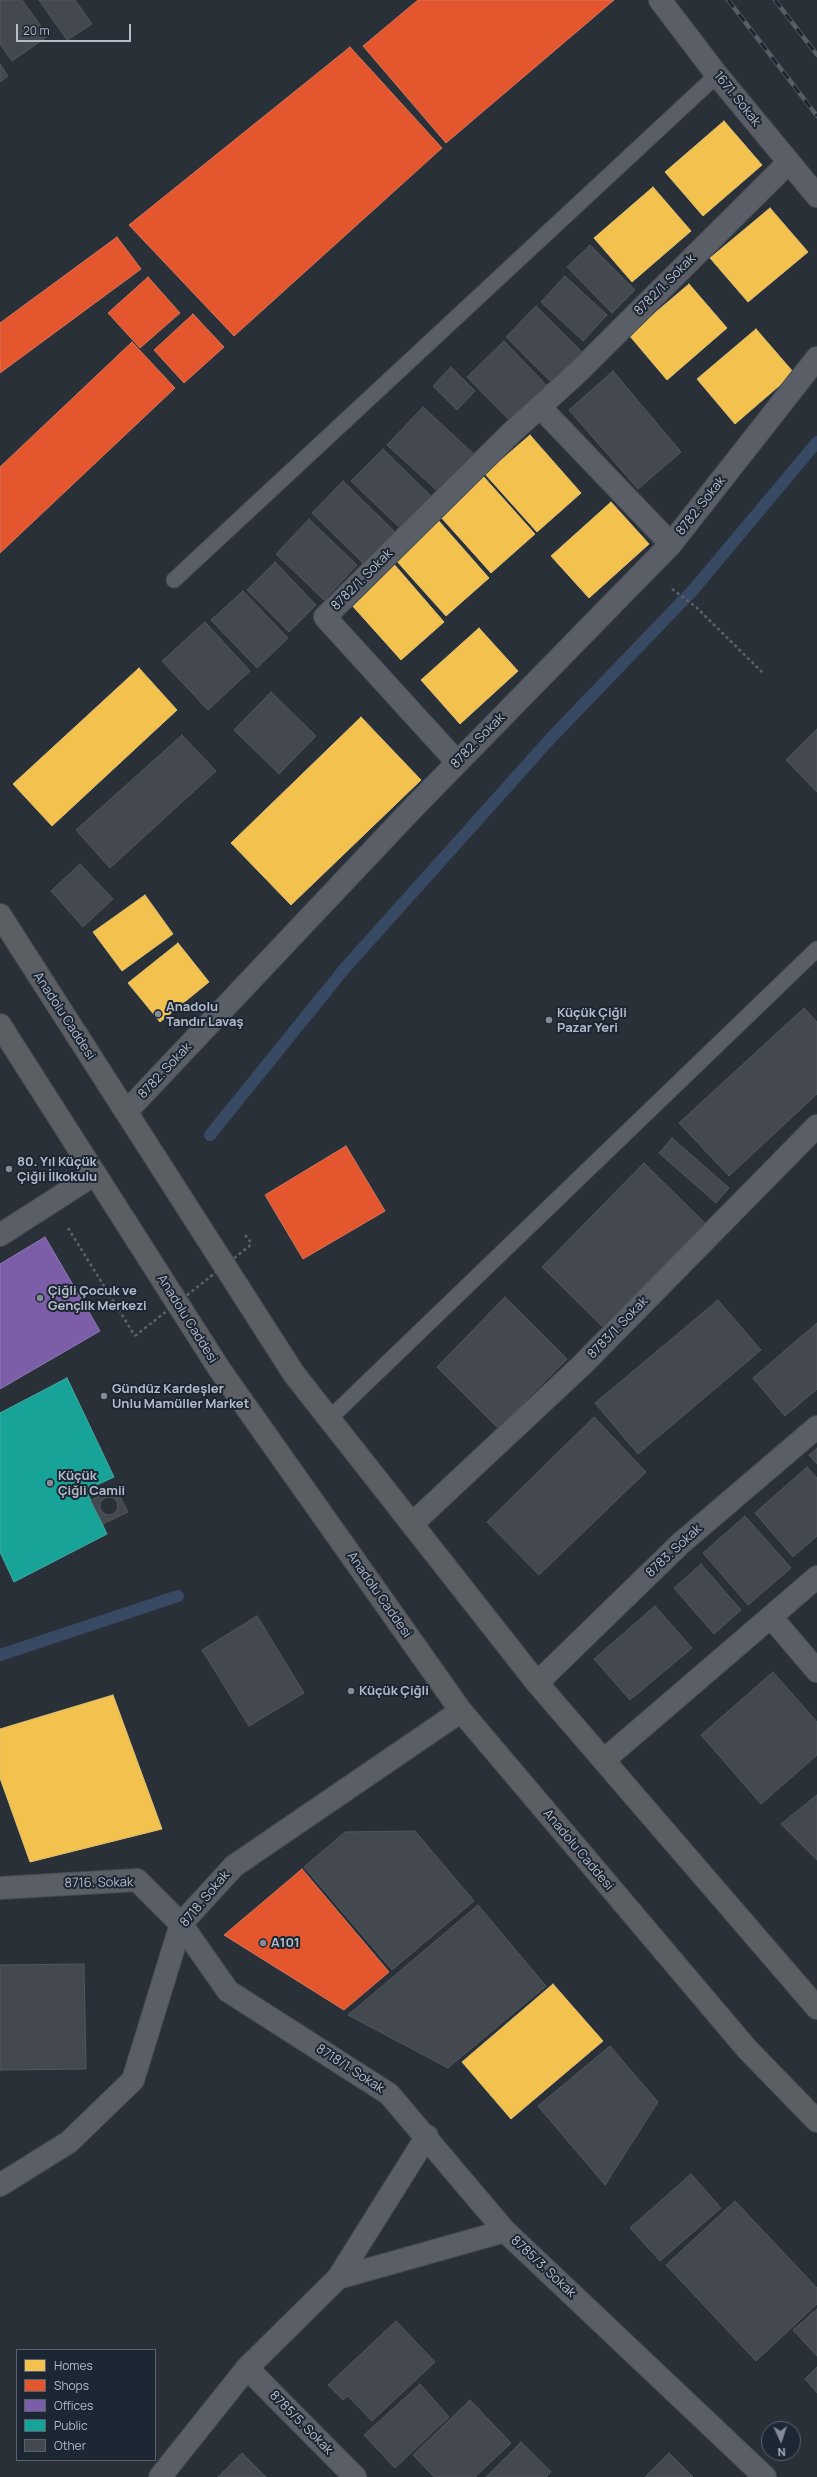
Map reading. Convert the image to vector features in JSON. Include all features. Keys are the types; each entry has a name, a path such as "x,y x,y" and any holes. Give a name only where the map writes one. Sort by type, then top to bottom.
{"highway":[{"name":"Anadolu Caddesi","path":"0,915 294,1374 537,1683 817,2008"},
{"name":"Anadolu Caddesi","path":"0,1025 220,1370 461,1711 748,2049 817,2120"}],"street":[{"name":"1671. Sokak","path":"660,0 718,76 788,163 817,196"},
{"name":"8782/1. Sokak","path":"457,762 325,617 788,163"},
{"name":"8782. Sokak","path":"126,1112 457,762 671,544 817,358"},
{"path":"540,407 671,544"},
{"name":"8783/1. Sokak","path":"412,1524 582,1365 817,1126"},
{"path":"0,1234 95,1174"},
{"name":"8783. Sokak","path":"537,1683 680,1544 817,1427"},
{"path":"604,1760 817,1577"},
{"path":"771,1617 817,1671"},
{"name":"8718. Sokak","path":"0,2185 9,2174 69,2142 133,2080 181,1924 234,1866 461,1711"},
{"name":"8716. Sokak","path":"0,1888 137,1880 181,1924"},
{"name":"8718/1. Sokak","path":"181,1924 228,1992 389,2094 427,2136 505,2231"},
{"path":"338,2278 427,2136"},
{"name":"8785/3. Sokak","path":"160,2477 247,2368 338,2278 505,2231 764,2477"},
{"name":"8785/5. Sokak","path":"247,2368 355,2477"}],"lane":[{"path":"174,580 718,76"},
{"path":"329,1419 817,949"}],"path":[{"path":"671,589 696,607 762,672"},
{"path":"50,1202 135,1336 252,1244"}],"building: Homes":[{"path":"724,121 762,165 703,216 665,172"},
{"path":"653,187 691,231 632,282 594,238"},
{"path":"770,208 808,252 748,302 710,258"},
{"path":"689,284 727,328 667,380 629,335"},
{"path":"756,329 794,373 735,424 697,379"},
{"path":"530,435 581,493 537,532 485,474"},
{"path":"483,476 535,534 491,573 439,515"},
{"path":"611,502 649,544 589,598 551,556"},
{"path":"438,520 489,578 446,616 394,558"},
{"path":"393,563 444,622 401,660 349,602"},
{"path":"479,628 518,671 460,724 421,680"},
{"path":"139,668 177,710 52,826 13,784"},
{"path":"361,717 421,780 291,905 231,843"},
{"path":"145,895 173,934 122,971 93,932"},
{"path":"178,943 209,982 160,1022 128,983"},
{"path":"113,1695 162,1829 30,1862 0,1778 0,1729"},
{"path":"553,1984 603,2041 511,2119 462,2062"}],"building: Shops":[{"path":"418,0 614,0 446,143 363,46"},
{"path":"350,47 442,148 234,336 129,225"},
{"path":"117,237 141,269 0,373 0,323"},
{"path":"148,277 180,313 140,348 108,313"},
{"path":"193,314 224,347 184,383 154,350"},
{"path":"132,342 175,388 0,553 0,467"},
{"path":"346,1146 385,1211 303,1259 265,1195"},
{"path":"302,1869 389,1972 344,2010 224,1935"}],"building: Offices":[{"name":"Çiğli Çocuk ve Gençlik Merkezi","path":"45,1237 100,1331 0,1389 0,1264"}],"building: Public":[{"name":"Küçük Çiğli Camii","path":"67,1378 114,1477 86,1490 107,1534 14,1582 0,1552 0,1413"}],"building: Other":[{"path":"0,0 22,0 48,36 12,61 0,44"},
{"path":"39,0 75,0 92,24 67,40"},
{"path":"0,64 8,76 0,82"},
{"path":"590,245 635,290 612,313 567,267"},
{"path":"565,276 607,315 583,341 541,302"},
{"path":"536,306 582,352 551,382 506,337"},
{"path":"504,341 550,389 513,424 467,377"},
{"path":"451,367 475,391 457,410 433,386"},
{"path":"613,371 681,452 638,489 569,410"},
{"path":"423,407 477,457 442,495 387,445"},
{"path":"383,449 433,498 402,530 351,481"},
{"path":"343,481 397,534 366,566 312,513"},
{"path":"309,519 357,565 324,600 276,554"},
{"path":"275,562 316,605 289,632 247,590"},
{"path":"243,591 288,638 257,668 211,620"},
{"path":"205,622 250,671 208,710 162,661"},
{"path":"271,692 316,736 279,774 234,730"},
{"path":"817,729 817,792 786,760"},
{"path":"182,735 216,771 110,868 76,830"},
{"path":"80,864 113,899 83,927 51,891"},
{"path":"804,1008 817,1022 817,1094 729,1176 679,1123"},
{"path":"672,1138 729,1188 716,1203 659,1153"},
{"path":"644,1163 712,1230 609,1333 542,1267"},
{"path":"505,1297 567,1359 498,1428 437,1367"},
{"path":"718,1300 761,1350 638,1454 595,1403"},
{"path":"817,1323 817,1389 785,1416 753,1378"},
{"path":"594,1417 646,1472 539,1575 487,1522"},
{"path":"817,1448 817,1464 809,1455"},
{"path":"807,1467 817,1478 817,1536 793,1557 755,1513"},
{"path":"115,1487 128,1512 103,1524 91,1500"},
{"path":"109,1497 115,1500 118,1506 115,1512 109,1515 103,1512 100,1506 103,1500"},
{"path":"745,1516 791,1568 748,1605 703,1553"},
{"path":"701,1564 741,1610 714,1634 674,1588"},
{"path":"655,1606 692,1648 630,1700 594,1659"},
{"path":"257,1616 304,1693 249,1726 202,1650"},
{"path":"773,1672 817,1722 817,1755 761,1804 701,1735"},
{"path":"817,1795 817,1860 781,1824"},
{"path":"415,1831 474,1901 392,1970 304,1867 345,1832"},
{"path":"478,1905 546,1986 448,2068 348,2015"},
{"path":"84,1964 86,2069 0,2070 0,1965"},
{"path":"610,2046 658,2102 605,2185 538,2106"},
{"path":"691,2174 721,2208 660,2261 630,2228"},
{"path":"735,2201 817,2288 817,2304 756,2361 666,2265"},
{"path":"817,2309 817,2356 793,2330"},
{"path":"396,2321 435,2362 372,2421 348,2396 343,2400 328,2385"},
{"path":"817,2367 817,2393 805,2379"},
{"path":"420,2384 449,2417 395,2468 364,2435"},
{"path":"470,2400 511,2443 475,2477 434,2477 413,2455"},
{"path":"521,2442 551,2472 546,2477 486,2477"},
{"path":"242,2453 266,2477 218,2477"},
{"path":"669,2453 693,2477 645,2477"}],"waterway":[{"path":"210,1135 345,968 551,738 694,589 817,442"},
{"path":"0,1655 178,1596"}],"railway":[{"path":"728,0 817,116"},
{"path":"775,0 817,55"}],"place":[{"name":"Anadolu Tandır Lavaş","path":"158,1014"},
{"name":"Küçük Çiğli Pazar Yeri","path":"549,1020"},
{"name":"80. Yıl Küçük Çiğli İlkokulu","path":"9,1169"},
{"name":"Çiğli Çocuk ve Gençlik Merkezi","path":"40,1298"},
{"name":"Gündüz Kardeşler Unlu Mamüller Market","path":"104,1396"},
{"name":"Küçük Çiğli Camii","path":"50,1483"},
{"name":"Küçük Çiğli","path":"351,1691"},
{"name":"A101","path":"263,1943"}]}
